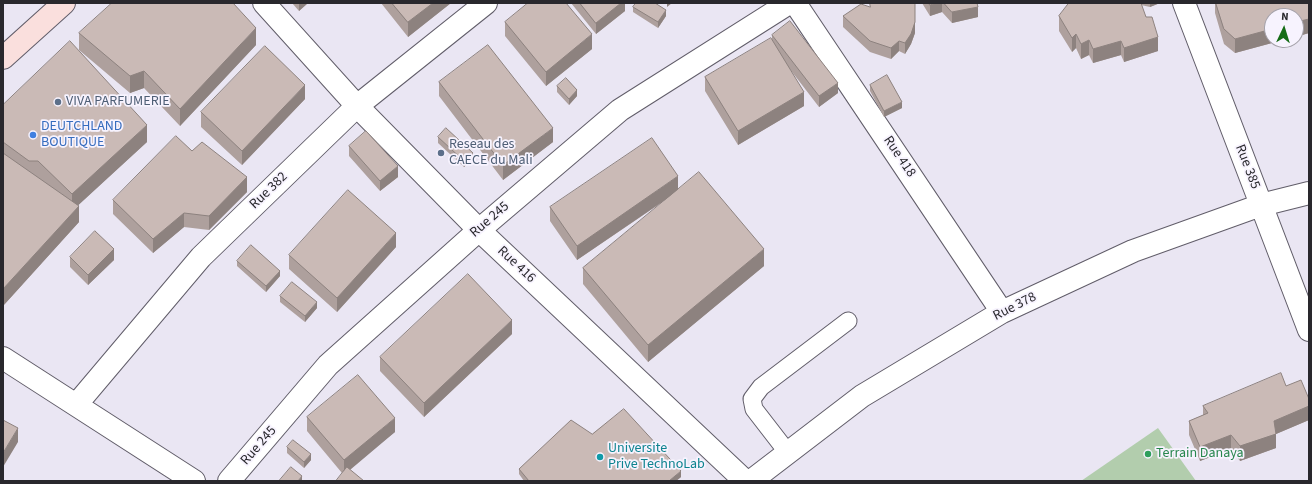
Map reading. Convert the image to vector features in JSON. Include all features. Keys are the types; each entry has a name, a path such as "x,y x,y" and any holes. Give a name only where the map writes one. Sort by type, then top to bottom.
{"street":[{"path":"3,58 64,3"},
{"name":"Rue 416","path":"264,3 357,106 479,230 745,481"},
{"name":"Rue 382","path":"76,405 201,257 357,106 486,3"},
{"name":"Rue 245","path":"229,481 328,365 479,230 620,110 789,3"},
{"name":"Rue 418","path":"795,3 1002,312"},
{"name":"Rue 385","path":"1184,3 1309,330"},
{"name":"Rue 378","path":"751,481 862,396 1002,312 1133,251 1261,205 1309,193"},
{"path":"3,358 194,481"}],"lane":[{"path":"788,453 754,409 752,399 761,387 848,321"}],"green space":[{"name":"Terrain Danaya","path":"1158,428 1196,481 1081,481"}],"building":[{"path":"112,3 233,3 256,28 180,109 144,71 130,76 79,33"},
{"path":"392,3 433,3 408,22"},
{"path":"528,3 566,3 592,34 546,72 505,22"},
{"path":"580,3 621,3 596,23"},
{"path":"636,3 655,3 666,10 658,22 633,7"},
{"path":"870,3 915,3 915,22 911,34 905,43 899,41 891,48 870,41 843,16 861,4 870,7"},
{"path":"944,3 977,3 978,7 952,12"},
{"path":"1069,3 1141,3 1146,17 1152,17 1158,37 1124,48 1121,41 1093,49 1089,40 1081,44 1076,34 1072,38 1059,16"},
{"path":"1216,3 1309,3 1309,19 1304,20 1304,8 1264,8 1264,31 1235,39 1224,29"},
{"path":"790,21 838,83 819,96 772,35"},
{"path":"771,38 804,92 738,131 705,77"},
{"path":"70,41 147,125 72,194 38,161 29,161 3,142 3,105"},
{"path":"488,45 553,128 503,165 439,82"},
{"path":"265,46 305,85 242,151 201,112"},
{"path":"887,75 902,102 884,111 870,85"},
{"path":"566,78 577,90 569,99 557,86"},
{"path":"446,128 473,153 464,161 438,137"},
{"path":"366,131 398,166 380,181 349,146"},
{"path":"176,136 192,151 202,142 247,177 209,216 184,213 153,239 113,200"},
{"path":"652,138 678,176 577,246 550,207"},
{"path":"3,153 79,206 3,289"},
{"path":"699,172 764,249 648,345 583,268"},
{"path":"348,190 396,233 337,298 289,255"},
{"path":"95,231 114,249 88,275 70,257"},
{"path":"251,245 280,271 266,286 237,261"},
{"path":"468,274 512,320 424,403 380,357"},
{"path":"292,282 317,302 305,316 280,296"},
{"path":"1281,373 1286,386 1301,380 1309,399 1309,406 1274,421 1276,434 1240,446 1231,435 1200,447 1189,421 1208,413 1203,406"},
{"path":"358,375 395,418 344,460 307,417"},
{"name":"Universite Prive TechnoLab","path":"624,409 681,471 669,481 529,481 519,469 571,420 592,434"},
{"path":"3,420 18,428 3,453"},
{"path":"293,440 311,454 304,462 287,447"},
{"path":"291,467 302,476 298,481 279,481"},
{"path":"347,467 364,481 336,481"}],"place":[{"name":"VIVA PARFUMERIE","path":"58,102"},
{"name":"DEUTCHLAND BOUTIQUE","path":"33,135"},
{"name":"Reseau des CAECE du Mali","path":"441,153"},
{"name":"Terrain Danaya","path":"1148,454"},
{"name":"Universite Prive TechnoLab","path":"600,457"}]}
